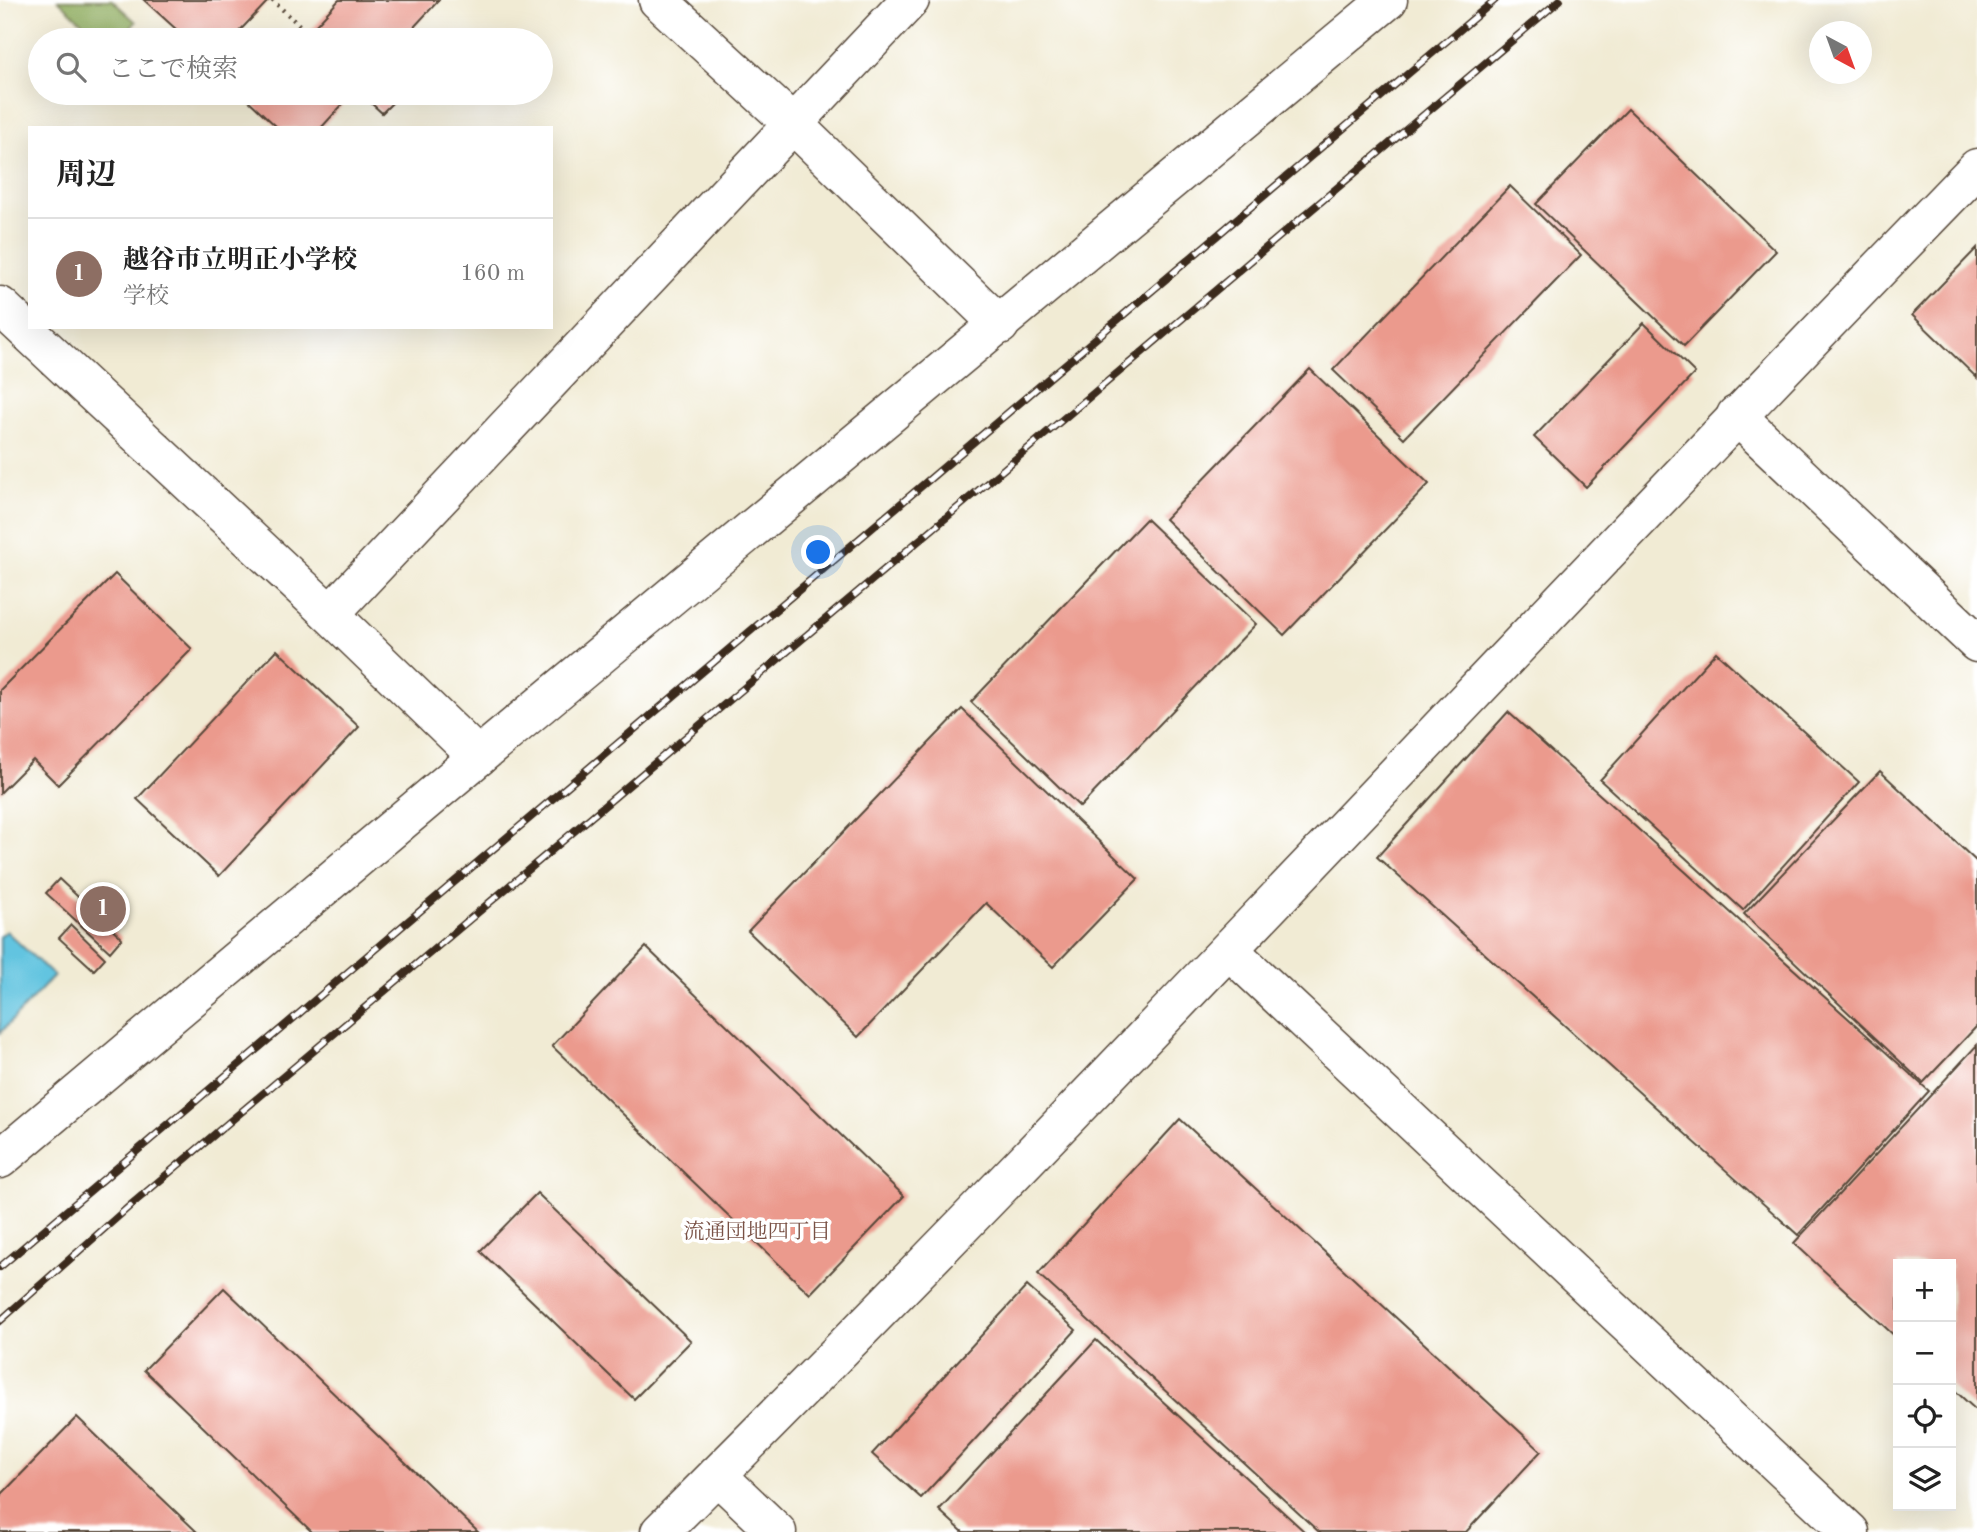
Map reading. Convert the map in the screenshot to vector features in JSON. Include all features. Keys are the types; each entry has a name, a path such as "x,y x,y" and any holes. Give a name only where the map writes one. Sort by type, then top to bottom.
{"street":[{"path":"658,0 792,123 1000,325"},
{"path":"330,614 910,0"},
{"path":"2,1155 1388,0"},
{"path":"660,1532 1229,950 1736,415 1977,168"},
{"path":"0,306 330,614 478,757"},
{"path":"1736,415 1977,643"},
{"path":"1229,950 1850,1532"},
{"path":"717,1475 777,1532"}],"path":[{"path":"272,0 303,28"}],"green space":[{"path":"58,0 112,0 136,22 130,28 88,28"}],"water":[{"path":"6,931 54,976 0,1033 0,937"}],"building":[{"path":"144,0 269,0 242,28 175,28"},
{"path":"339,0 439,0 413,28 313,28"},
{"path":"253,105 342,105 323,126 276,126"},
{"path":"373,105 390,105 382,113"},
{"path":"1628,109 1776,251 1684,346 1536,204"},
{"path":"1510,186 1581,255 1404,438 1333,370"},
{"path":"1977,248 1977,378 1912,315"},
{"path":"1644,323 1695,373 1586,487 1534,437"},
{"path":"1310,369 1429,484 1284,635 1165,519"},
{"path":"1146,519 1256,624 1080,807 971,702"},
{"path":"115,574 192,649 58,785 33,760 0,793 0,690"},
{"path":"277,650 359,727 219,876 137,799"},
{"path":"1716,652 1859,782 1743,910 1600,780"},
{"path":"962,709 1138,879 1053,967 986,903 858,1037 748,931"},
{"path":"1508,712 1929,1091 1798,1235 1377,857"},
{"path":"1880,771 1977,862 1977,1026 1923,1083 1744,914"},
{"path":"59,879 122,938 110,952 46,893"},
{"path":"71,925 105,958 94,970 59,938"},
{"path":"646,947 904,1196 810,1294 552,1046"},
{"path":"1977,1045 1977,1411 1956,1392 1956,1259 1893,1259 1893,1334 1794,1243"},
{"path":"1180,1119 1541,1451 1466,1532 1319,1532 1038,1274"},
{"path":"537,1193 691,1341 634,1399 480,1251"},
{"path":"1027,1286 1076,1330 921,1498 872,1454"},
{"path":"224,1288 478,1532 312,1532 144,1370"},
{"path":"1096,1340 1305,1532 963,1532 939,1510"},
{"path":"77,1417 197,1532 0,1532 0,1496"}],"railway":[{"path":"0,1267 1495,0"},
{"path":"0,1321 132,1204 1560,0"}],"place":[{"name":"越谷市立明正小学校","path":"103,909"}],"district":[{"name":"流通団地四丁目","path":"757,1231"}]}
